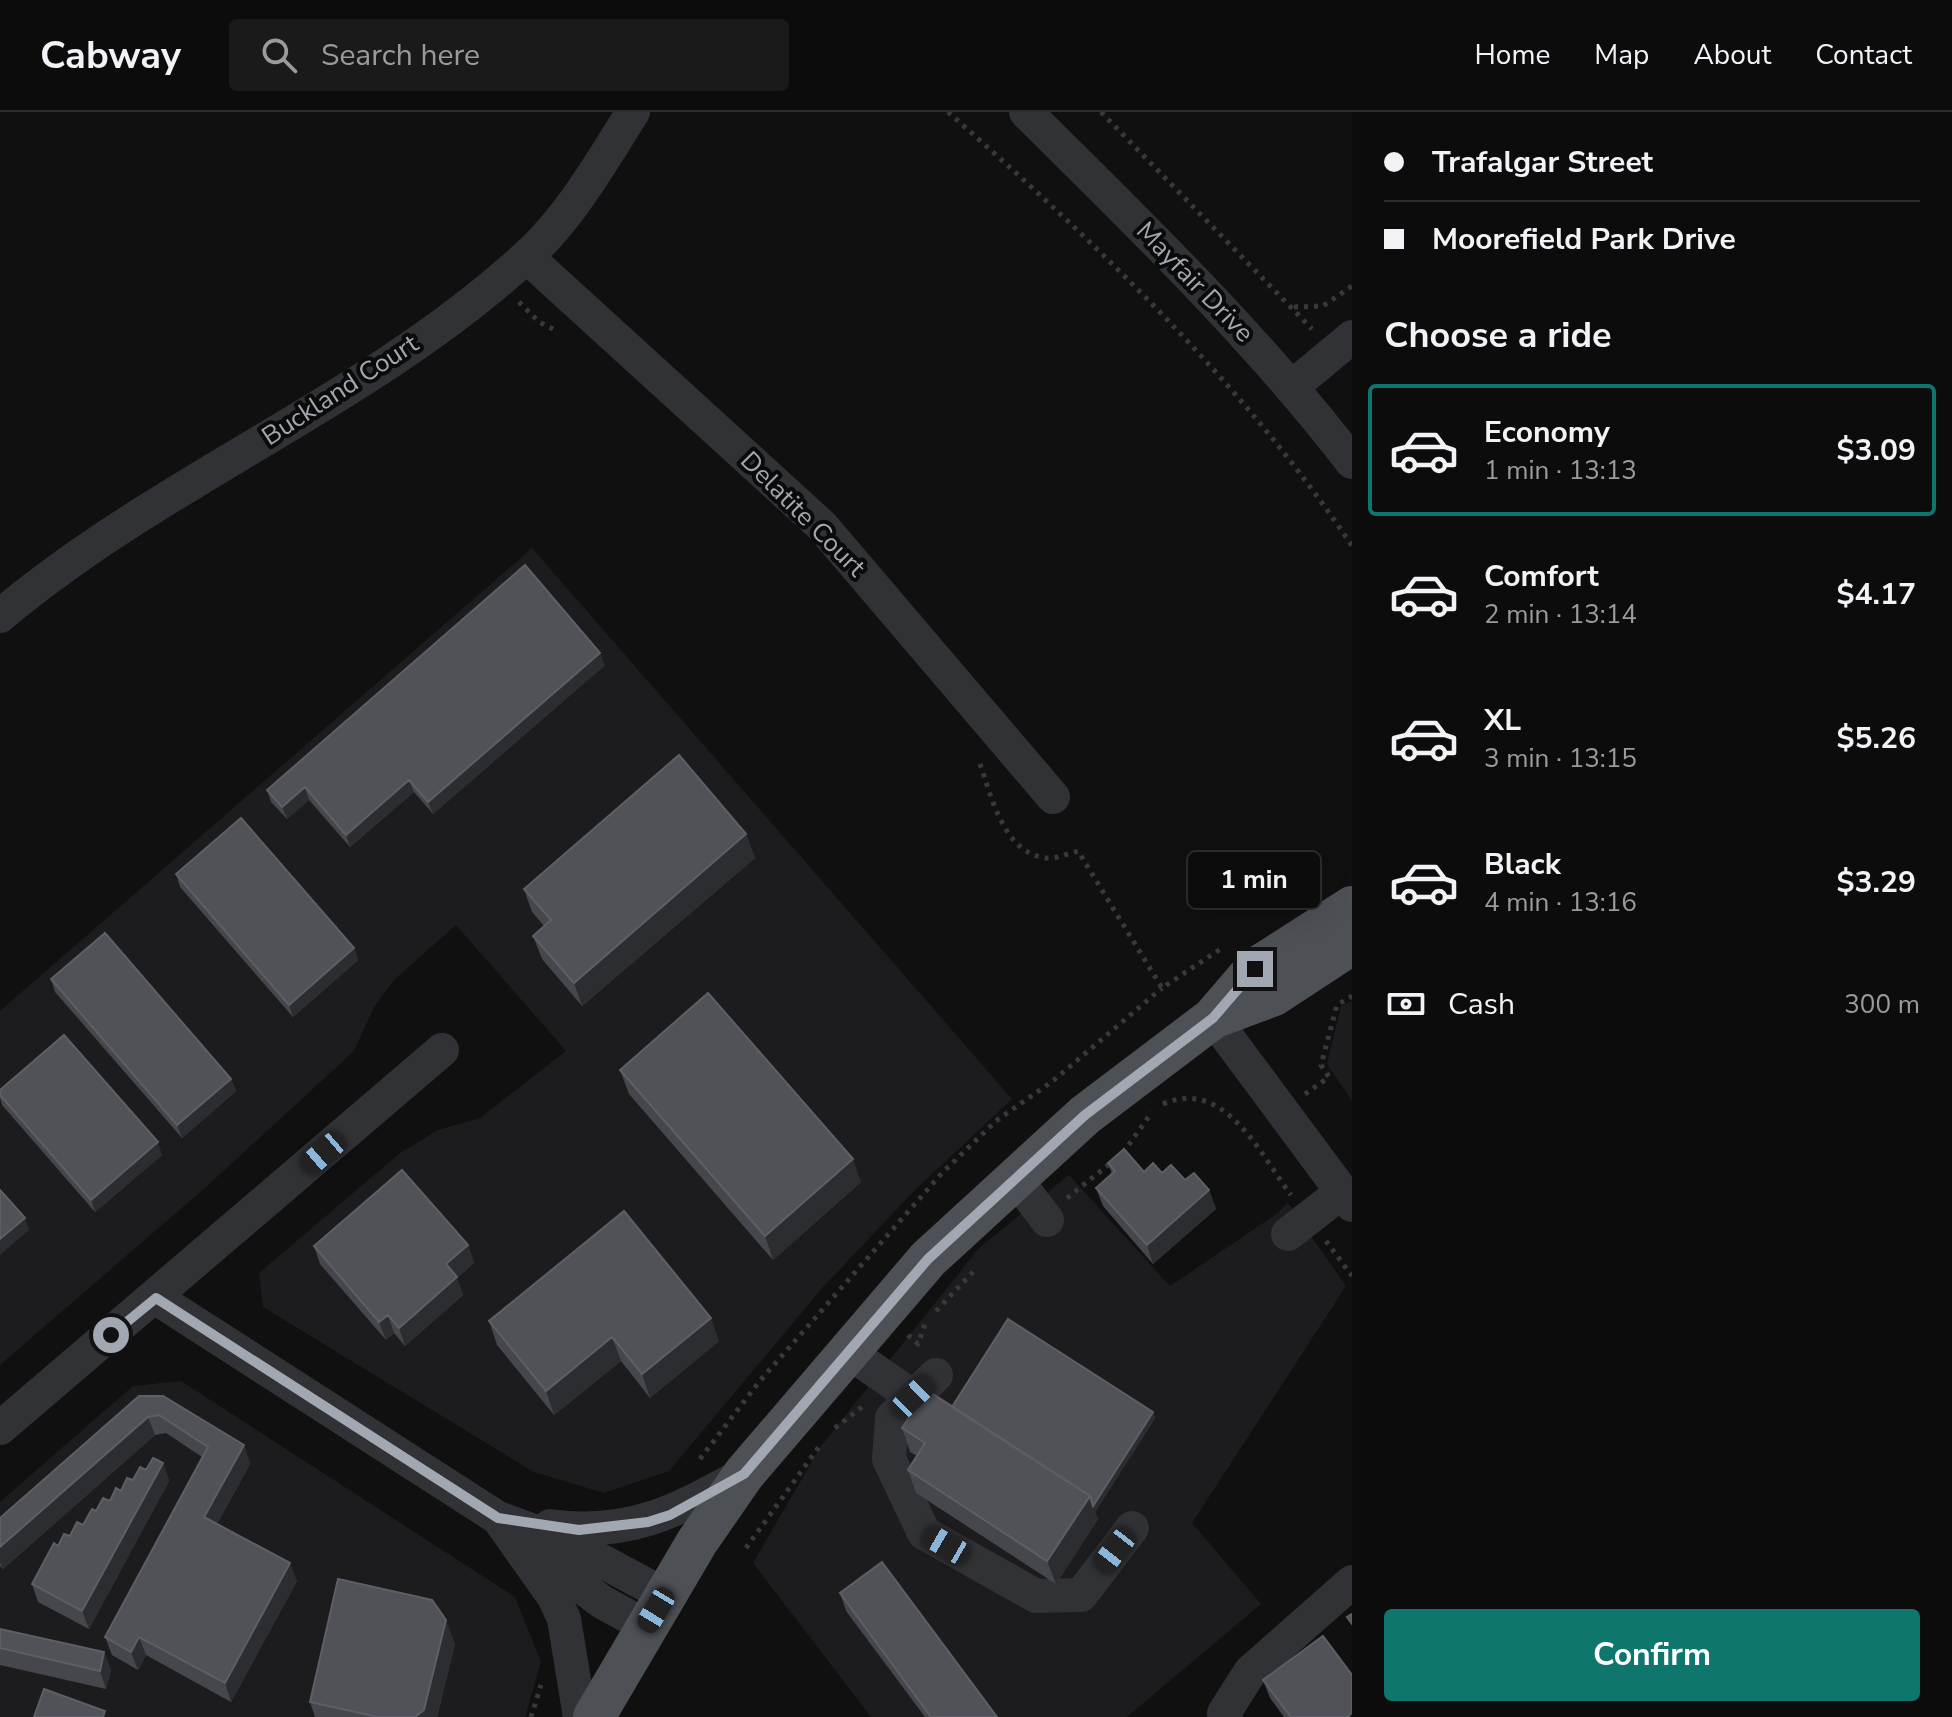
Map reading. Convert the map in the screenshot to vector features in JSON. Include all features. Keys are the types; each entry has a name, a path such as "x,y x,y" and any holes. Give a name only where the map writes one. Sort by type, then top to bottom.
{"main road":[{"path":"594,1717 656,1610 744,1474 928,1259 1085,1115 1213,1018 1255,969 1352,907"},
{"path":"1213,1018 1274,995 1352,944"}],"street":[{"name":"Buckland Court","path":"0,616 107,535 383,369 527,257 582,191 633,112"},
{"name":"Mayfair Drive","path":"1026,112 1191,274 1293,386 1352,462"},
{"name":"Delatite Court","path":"527,257 822,526 1053,797"},
{"path":"1293,386 1342,345"},
{"path":"1213,1018 1347,1199 1298,1226"},
{"path":"0,1428 156,1298 442,1050"},
{"path":"1015,1178 1045,1217"},
{"path":"156,1298 498,1518 556,1569 602,1602 656,1610"},
{"path":"847,1351 912,1384 892,1418 889,1459 924,1533 1036,1596 1081,1595 1132,1528"},
{"path":"498,1518 579,1530 630,1525 670,1515 744,1474"},
{"path":"498,1518 554,1597 564,1619 580,1717"},
{"path":"1226,1717 1224,1713 1250,1672 1352,1582"}],"path":[{"path":"948,112 1080,234 1190,347 1303,476 1352,546"},
{"path":"1101,112 1293,307 1342,345"},
{"path":"1293,307 1323,306 1352,286"},
{"path":"693,1466 846,1280 942,1173 996,1121 1054,1080 1162,988"},
{"path":"1246,1136 1329,1077 1321,1065 1337,1005 1352,996"},
{"path":"1045,1217 1135,1140 1152,1112 1171,1101 1184,1098 1209,1100 1229,1113 1246,1136 1298,1226 1352,1276"},
{"path":"831,1431 875,1398 912,1384 925,1322 977,1267"},
{"path":"846,1280 918,1344"},
{"path":"746,1548 826,1439"},
{"path":"531,1717 546,1671"}],"shaded area":[{"path":"532,548 1012,1099 915,1190 824,1286 669,1471 604,1493 534,1472 263,1307 259,1273 400,1153 438,1130 480,1118 566,1051 456,925 394,980 374,1007 354,1051 206,1187 0,1365 0,1011"},
{"path":"1352,1001 1352,1101 1327,1064 1341,1006"},
{"path":"1069,1175 1170,1286 1288,1203 1346,1286 1192,1523 1261,1604 1127,1717 871,1717 753,1563 821,1446 979,1248"},
{"path":"181,1381 515,1597 541,1662 525,1717 0,1717 0,1502 133,1386"}],"building":[{"path":"525,565 600,653 428,802 409,780 346,835 305,787 282,807 267,790"},
{"path":"679,755 746,834 574,983 533,936 551,920 524,889"},
{"path":"241,818 354,948 289,1005 176,874"},
{"path":"105,933 231,1079 177,1125 51,979"},
{"path":"708,993 853,1159 765,1236 620,1070"},
{"path":"64,1035 158,1142 91,1200 0,1095 0,1090"},
{"path":"1124,1149 1144,1172 1153,1163 1162,1173 1171,1165 1185,1180 1194,1173 1209,1190 1147,1245 1096,1188 1115,1171 1108,1163"},
{"path":"402,1170 468,1245 446,1264 457,1277 399,1328 388,1315 379,1322 314,1246"},
{"path":"0,1190 25,1218 0,1239"},
{"path":"624,1211 711,1318 642,1374 612,1337 546,1391 489,1321"},
{"path":"1008,1319 1153,1412 1093,1506 1090,1496 952,1407"},
{"path":"927,1390 1090,1496 1047,1561 908,1470 925,1443 902,1428"},
{"path":"139,1396 163,1396 244,1445 204,1517 290,1563 225,1683 139,1637 131,1652 105,1637 208,1447 159,1415 148,1417 0,1547 0,1518"},
{"path":"153,1458 163,1463 82,1611 32,1584 54,1543 58,1546 64,1534 70,1536 77,1522 83,1525 103,1498 110,1501 116,1488 121,1491 127,1478 133,1480 140,1467 146,1470"},
{"path":"882,1562 997,1717 931,1717 840,1593"},
{"path":"338,1579 432,1600 446,1620 424,1710 415,1717 378,1717 310,1702"},
{"path":"0,1629 104,1652 100,1671 0,1648"},
{"path":"1323,1636 1352,1675 1352,1713 1347,1717 1291,1717 1263,1680"},
{"path":"44,1689 105,1711 103,1717 34,1717"}],"route":[{"path":"111,1335 156,1298 498,1518 579,1530 608,1529 670,1515 744,1474 928,1259 1085,1115 1213,1018 1255,969"}]}
